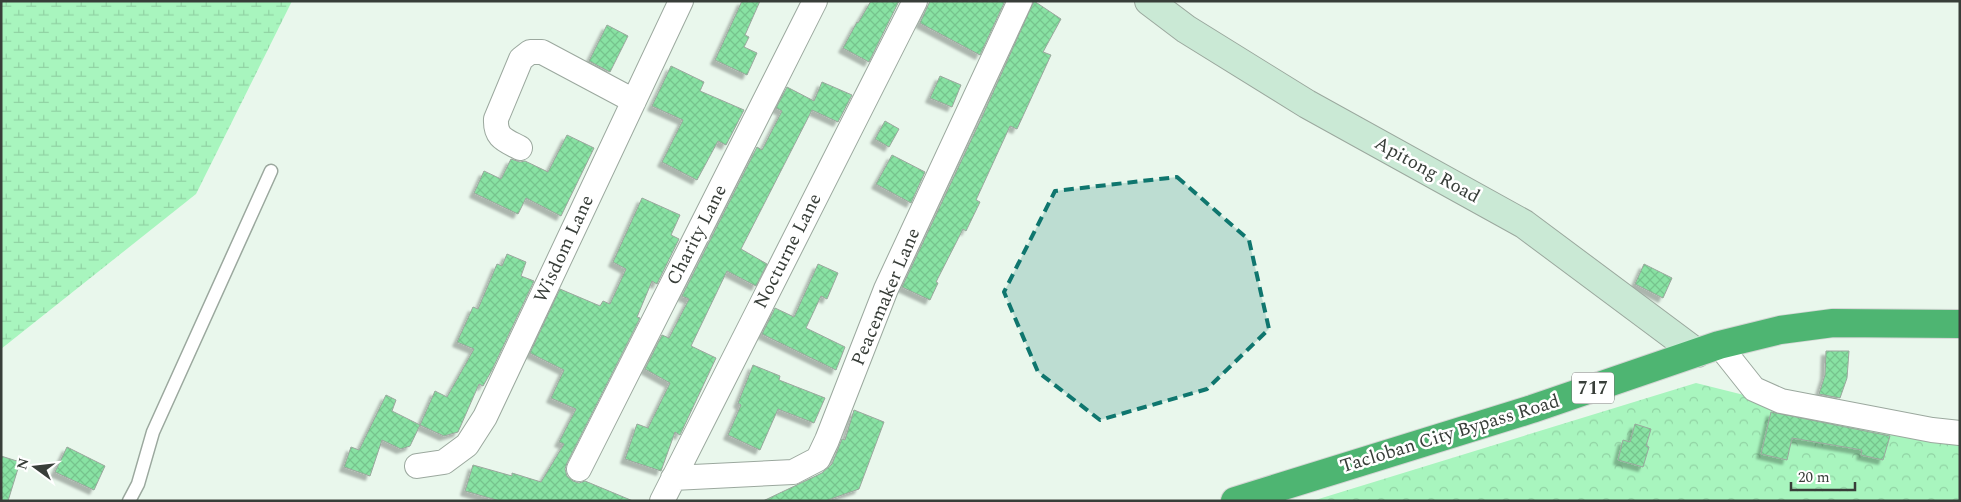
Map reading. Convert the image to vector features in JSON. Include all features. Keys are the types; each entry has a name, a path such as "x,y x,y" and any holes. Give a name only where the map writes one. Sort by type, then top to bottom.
{"highway":[{"name":"Tacloban City Bypass Road","path":"1235,501 1532,409 1708,349 1780,330 1832,323 1960,324"}],"street":[{"name":"Wisdom Lane","path":"417,466 444,462 467,445 485,417 681,1"},
{"name":"Charity Lane","path":"579,470 815,1"},
{"name":"Nocturne Lane","path":"662,501 915,1"},
{"name":"Peacemaker Lane","path":"673,478 793,472 818,460 828,440 886,289 1020,1"},
{"name":"Apitong Road","path":"1149,1 1186,29 1307,104 1524,224 1708,349"},
{"path":"520,148 501,138 495,130 496,119 521,59 530,52 542,52 634,101"},
{"path":"1708,349 1754,389 1781,402 1932,430 1960,433"}],"lane":[{"path":"129,501 138,484 154,432 271,171"}],"highlighted area":[{"path":"1177,177 1249,240 1269,329 1207,389 1100,420 1038,372 1004,292 1055,191"}],"green space":[{"path":"1,1 292,1 196,194 1,349"},
{"path":"1696,383 1912,437 1960,442 1960,501 1312,501"}],"building":[{"path":"742,1 760,1 745,35 749,37 744,47 757,53 747,75 715,60"},
{"path":"871,1 899,1 869,62 843,48"},
{"path":"930,1 1005,1 980,55 920,23"},
{"path":"1034,1 1061,19 1043,52 1051,55 1017,129 1010,126 976,200 980,202 966,231 963,229 936,282 938,283 930,300 902,287"},
{"path":"607,25 628,36 610,72 589,61"},
{"path":"671,66 704,82 700,91 744,110 726,145 718,141 697,180 662,162 683,120 652,106"},
{"path":"940,76 961,85 952,107 930,98"},
{"path":"822,82 852,95 838,122 812,110 741,249 767,264 756,286 727,271 691,346 716,358 680,435 675,432 661,471 625,459 637,424 648,428 670,383 645,369 662,335 669,338 689,299 682,296 757,147 762,150 782,111 776,108 787,87 814,101"},
{"path":"885,121 899,129 889,147 875,139"},
{"path":"567,135 594,148 561,216 526,198 518,214 474,193 484,171 501,179 511,159 520,162 525,161 548,172"},
{"path":"892,155 925,172 911,203 876,184"},
{"path":"642,198 680,215 671,235 679,239 657,284 652,281 637,317 640,318 565,469 567,476 573,481 579,483 585,481 633,501 500,501 465,491 473,465 512,476 512,473 541,482 564,444 559,442 576,409 551,398 564,370 530,353 560,289 600,306 603,301 610,304 626,269 613,262"},
{"path":"507,254 526,262 521,276 534,281 492,370 483,386 479,384 458,432 444,436 420,425 435,391 447,397 474,349 457,342 473,307 478,309 497,264 502,266"},
{"path":"818,264 838,273 827,299 821,296 806,328 845,347 836,370 762,334 775,308 794,317"},
{"path":"1644,264 1672,278 1663,298 1635,284"},
{"path":"1826,351 1849,351 1847,378 1840,398 1819,394 1825,375"},
{"path":"753,365 780,376 779,380 825,398 814,423 778,409 760,450 728,435 741,405 738,403"},
{"path":"386,395 396,400 392,411 420,425 410,446 401,449 382,440 370,476 344,467 351,447 359,450"},
{"path":"854,410 884,422 859,489 825,501 763,501 822,473 832,464 842,439 845,440"},
{"path":"1771,412 1890,436 1883,460 1861,455 1862,450 1792,438 1787,460 1761,454"},
{"path":"1635,424 1651,429 1646,446 1649,447 1643,467 1618,460 1623,440 1630,442"},
{"path":"67,447 105,466 94,490 55,472"},
{"path":"1,456 20,462 8,501 1,501"}]}
